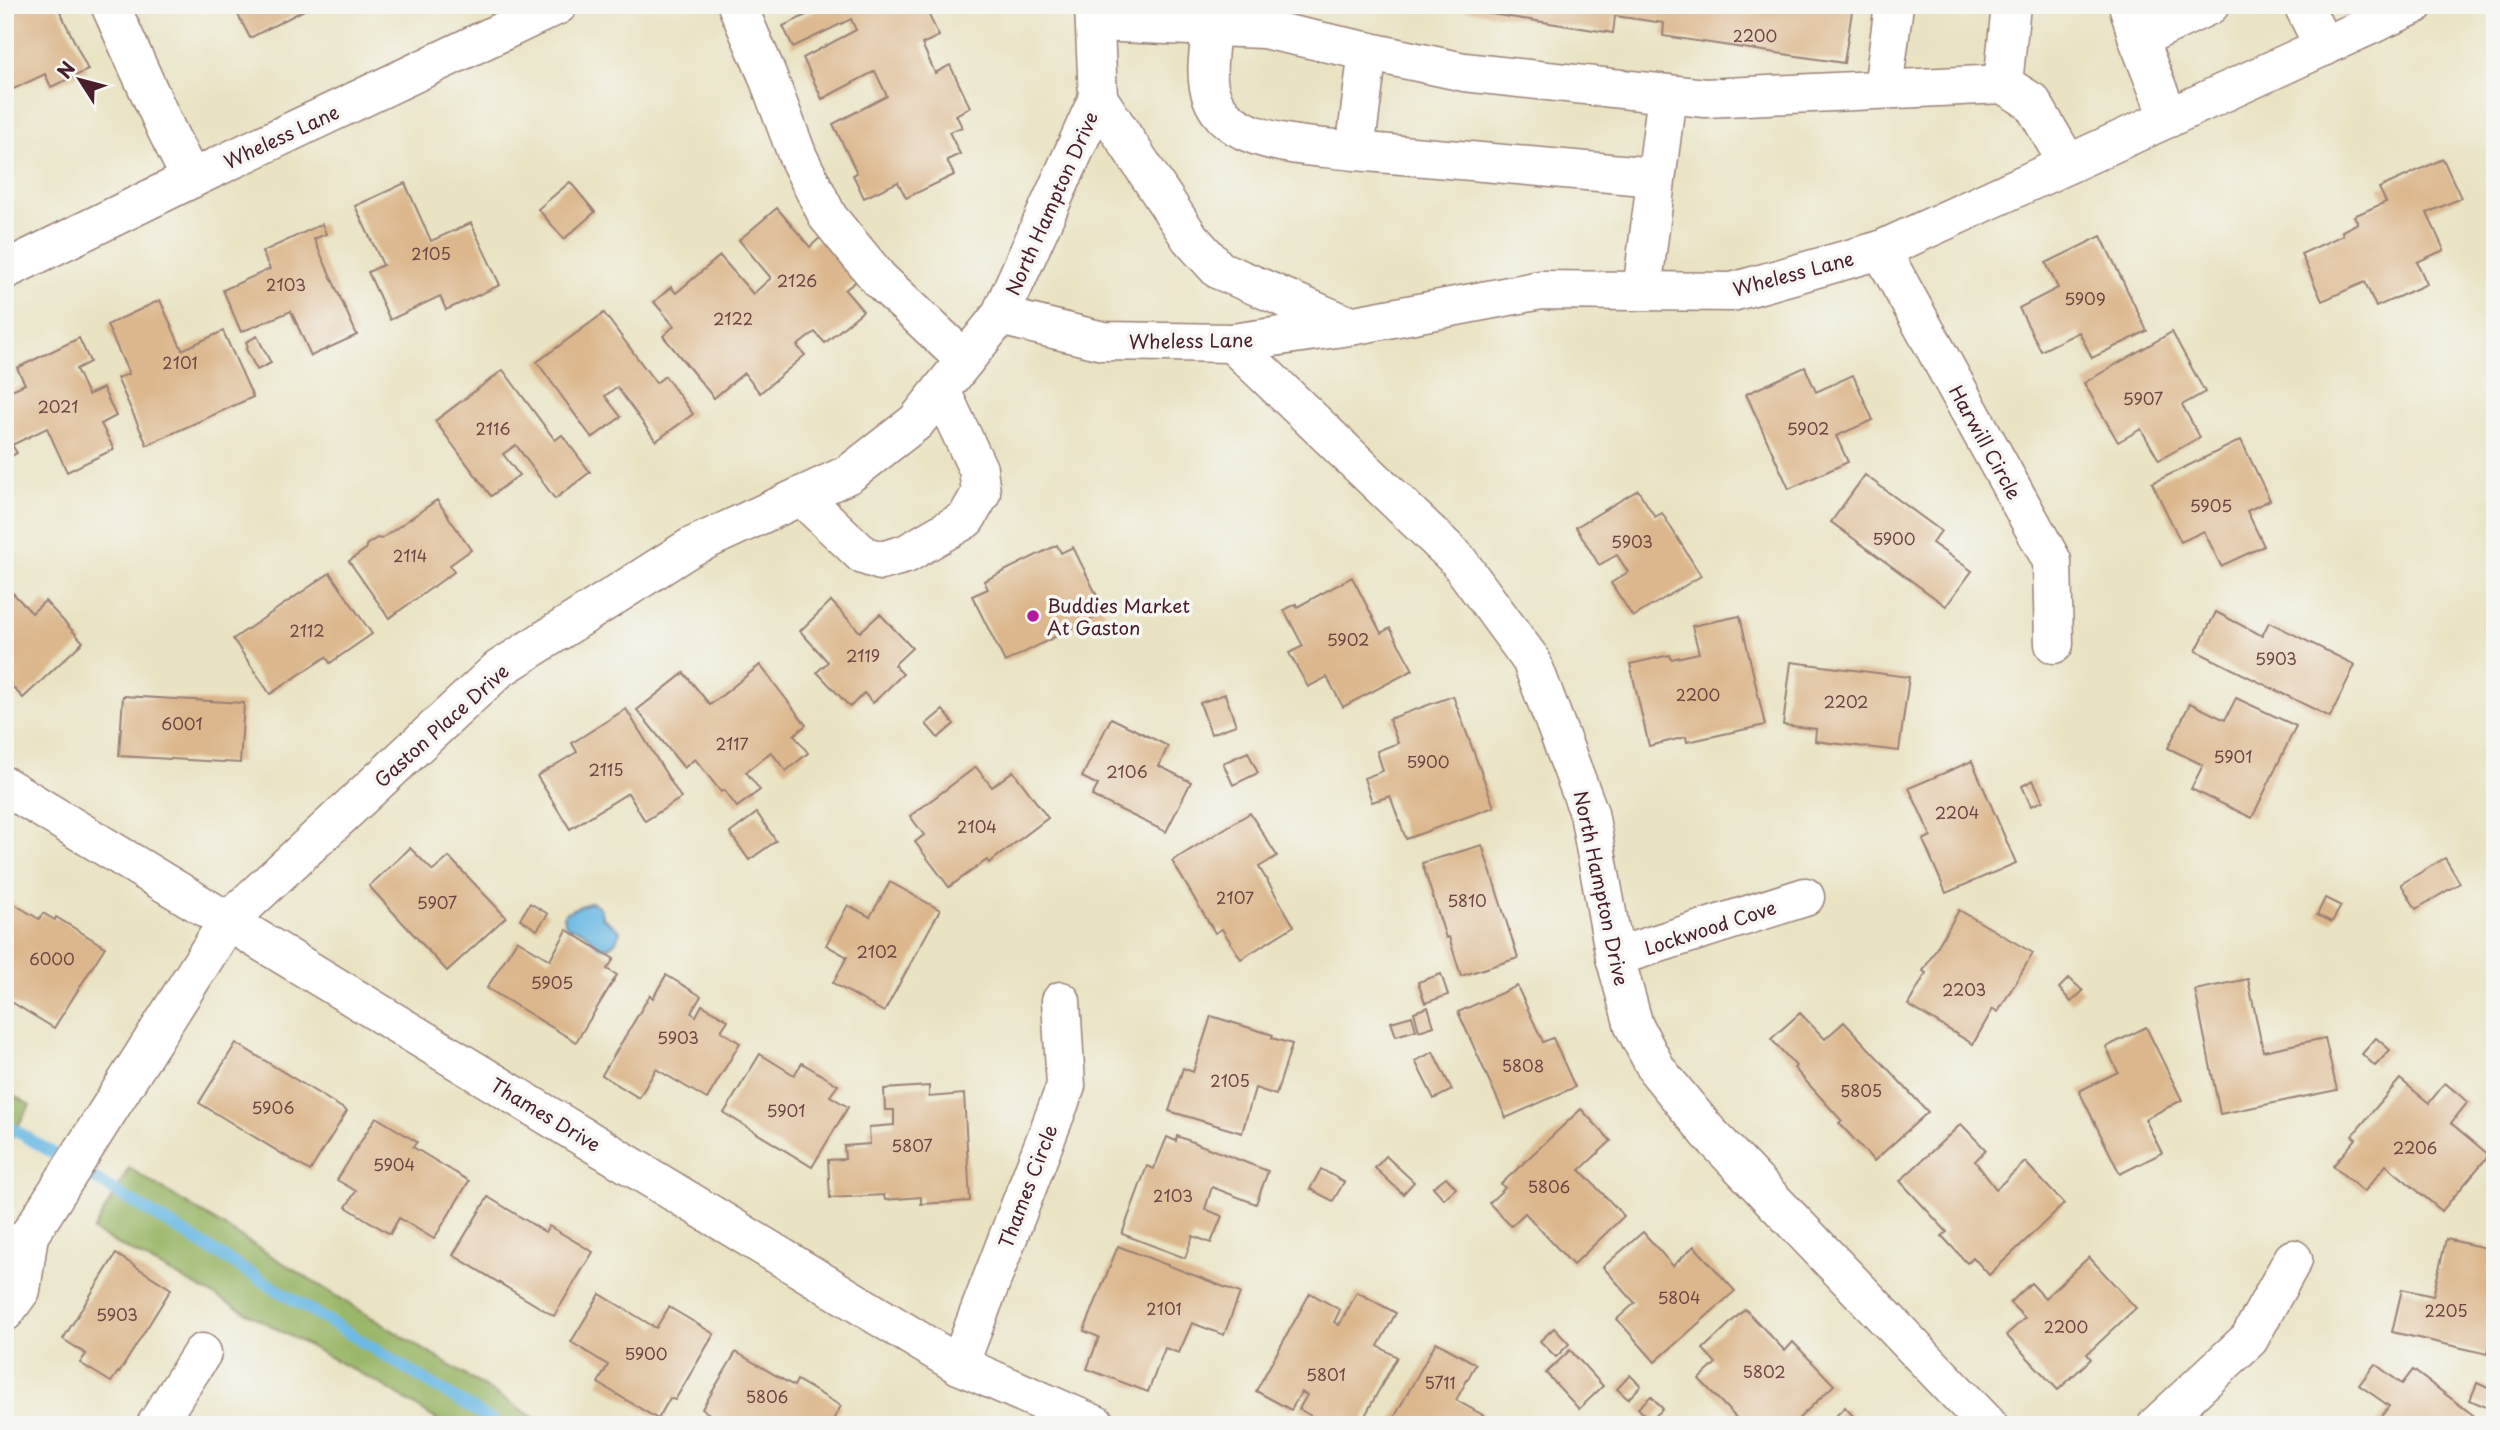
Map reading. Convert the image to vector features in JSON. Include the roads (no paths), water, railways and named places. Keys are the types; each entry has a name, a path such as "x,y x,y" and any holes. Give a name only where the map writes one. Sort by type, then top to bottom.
{"street":[{"path":"110,5 191,178"},
{"name":"Wheless Lane","path":"5,270 191,178 558,5"},
{"path":"737,5 798,156 828,217 879,279 965,360"},
{"path":"1883,89 1894,5"},
{"path":"2003,84 2011,5"},
{"path":"2169,118 2133,22 2210,5"},
{"path":"2303,5 2324,47"},
{"name":"Wheless Lane","path":"1000,316 1103,341 1232,343 1350,326 1541,290 1732,292 1881,250 2414,5"},
{"path":"1095,14 1197,19 1262,29 1464,72 1705,98 2003,84 2032,102 2068,164"},
{"name":"North Hampton Drive","path":"1000,316 1098,98 1095,14"},
{"path":"1197,19 1208,85 1216,110 1240,130 1267,139 1356,151 1656,177"},
{"path":"1356,151 1368,51"},
{"path":"1642,291 1667,94"},
{"path":"1098,98 1190,238 1219,270 1350,326"},
{"name":"Harwill Circle","path":"1881,250 2052,561 2054,644"},
{"name":"Gaston Place Drive","path":"5,1312 21,1290 25,1235 88,1142 228,920 499,669 691,547 849,474 916,422 1000,316"},
{"name":"North Hampton Drive","path":"1232,343 1457,559 1531,660 1589,813 1615,957 1634,1026 1657,1070 1708,1132 1988,1425"},
{"path":"801,496 863,555 881,561 906,554 966,519 981,493 978,469 941,391"},
{"name":"Thames Drive","path":"5,786 958,1365 1096,1425"},
{"name":"Lockwood Cove","path":"1615,957 1805,897"},
{"name":"Thames Circle","path":"958,1365 1066,1086 1061,1001"},
{"path":"2157,1425 2249,1339 2293,1259"},
{"path":"156,1425 202,1353"}],"water":[{"path":"592,902 600,907 602,917 620,931 616,941 609,947 598,945 582,931 567,927 563,916 565,914"}],"waterway":[{"path":"5,1124 499,1425"}],"place":[{"name":"Buddies Market At Gaston","path":"1033,616"}]}
